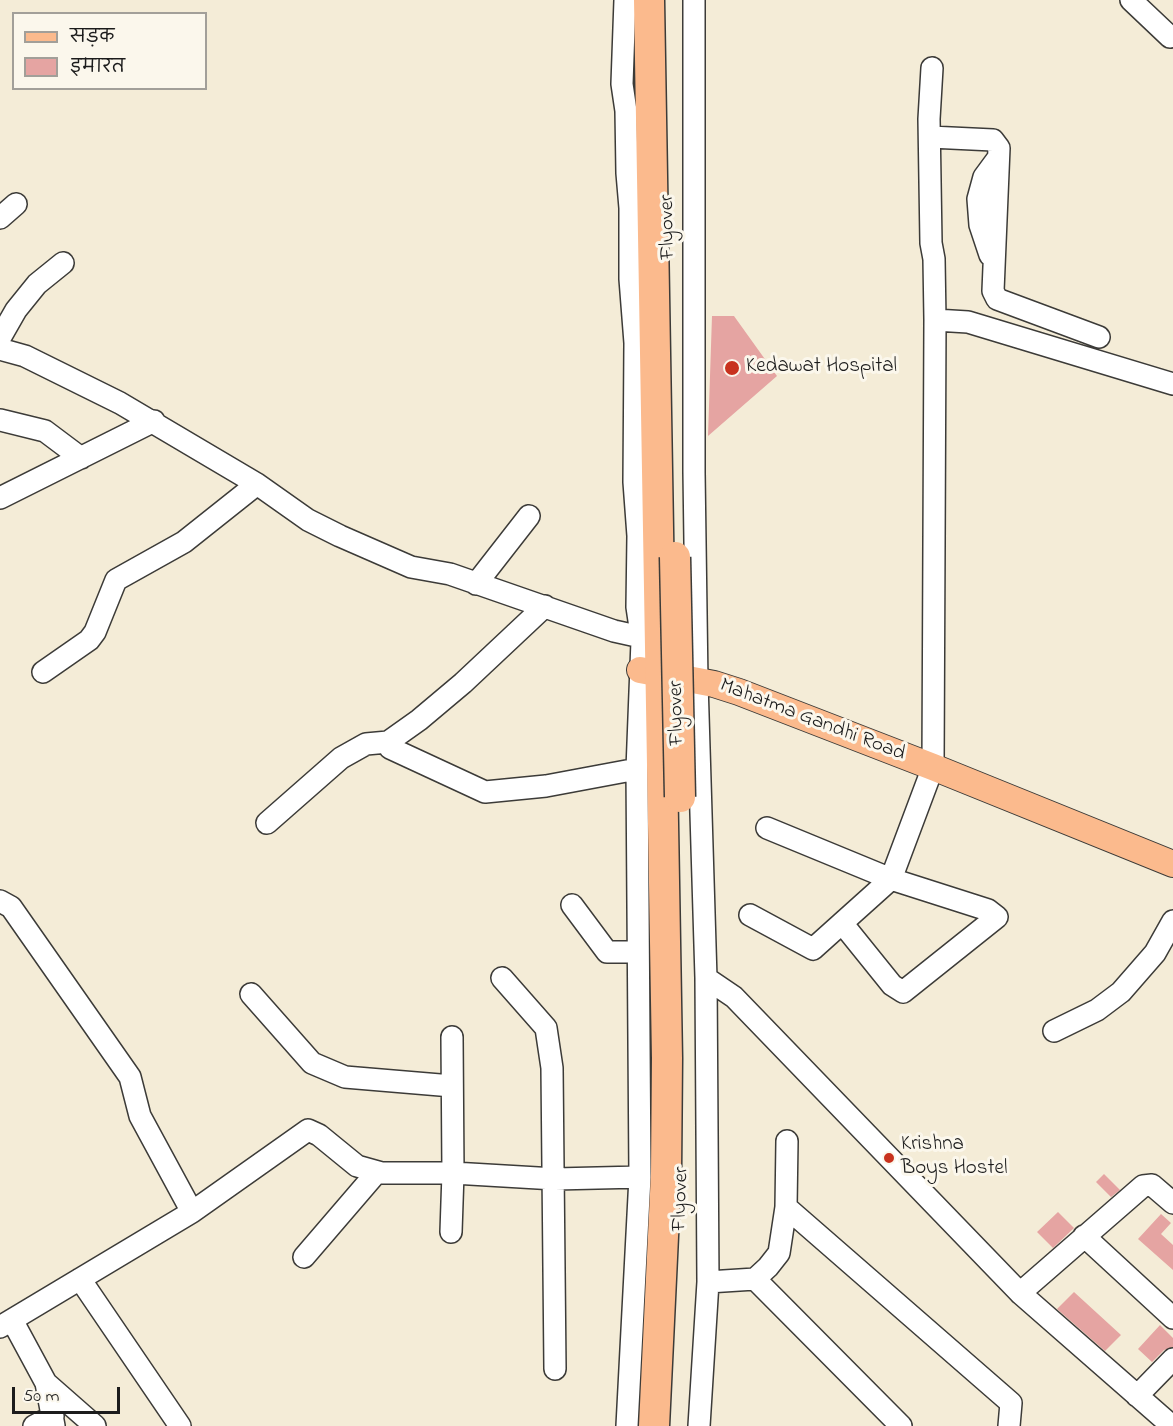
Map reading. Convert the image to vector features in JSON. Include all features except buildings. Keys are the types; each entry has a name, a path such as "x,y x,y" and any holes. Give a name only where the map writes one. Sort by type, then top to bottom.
{"highway":[{"path":"649,0 650,671 667,1058 666,1173 654,1426"},
{"name":"Flyover","path":"668,0 683,1146 673,1426"}],"main road":[{"name":"Mahatma Gandhi Road","path":"650,671 714,684 739,692 1173,880"},
{"name":"Mahatma Gandhi Road","path":"931,774 1173,864"}],"street":[{"path":"625,0 622,84 626,111 630,279 635,352 634,482 638,536 637,607 641,637 650,671 637,769 640,1177 627,1426"},
{"path":"694,0 697,682 706,978 708,1282 699,1426"},
{"path":"1131,0 1170,37"},
{"path":"750,915 813,949 891,879 931,774 935,320 934,259 930,243 932,68"},
{"path":"930,137 993,140 999,148 993,291 997,299 1099,338"},
{"path":"0,338 16,310 37,284 63,262"},
{"path":"935,320 968,322 1173,384"},
{"path":"0,349 56,371 154,422 257,484 308,520 340,536 411,567 450,574 476,584 511,593 614,631 641,637"},
{"path":"0,420 45,431 81,458"},
{"path":"0,498 154,422"},
{"path":"43,672 89,640 95,632 116,580 183,542 257,484"},
{"path":"476,584 530,516"},
{"path":"267,823 341,758 366,744 388,742 419,720 463,683 545,606"},
{"path":"388,742 390,748 397,753 485,792 546,786 637,769"},
{"path":"767,828 891,879 988,910 996,914 997,919 903,992 892,985 842,923"},
{"path":"0,901 11,907 130,1077 140,1116 192,1212"},
{"path":"572,905 607,952 638,952"},
{"path":"1054,1031 1097,1010 1121,992 1155,953 1173,921"},
{"path":"502,978 546,1028 553,1075 555,1369"},
{"path":"706,978 735,997 1020,1293 1172,1426"},
{"path":"251,994 312,1063 345,1077 452,1086"},
{"path":"451,1232 452,1037"},
{"path":"95,1426 46,1383 6,1324 192,1212 308,1130 320,1135 357,1166 377,1172 453,1173 555,1179 640,1177"},
{"path":"708,1282 755,1279 779,1252 786,1207 787,1142"},
{"path":"304,1257 377,1172"},
{"path":"1020,1293 1143,1186 1152,1185 1173,1203"},
{"path":"786,1207 1011,1403 1009,1426"},
{"path":"1084,1236 1173,1318"},
{"path":"755,1279 901,1426"},
{"path":"80,1280 180,1426"},
{"path":"1137,1396 1173,1359"},
{"path":"34,1426 53,1421 46,1383"}],"place":[{"name":"Kedawat Hospital","path":"732,368"},
{"name":"Krishna Boys Hostel","path":"889,1158"}]}
